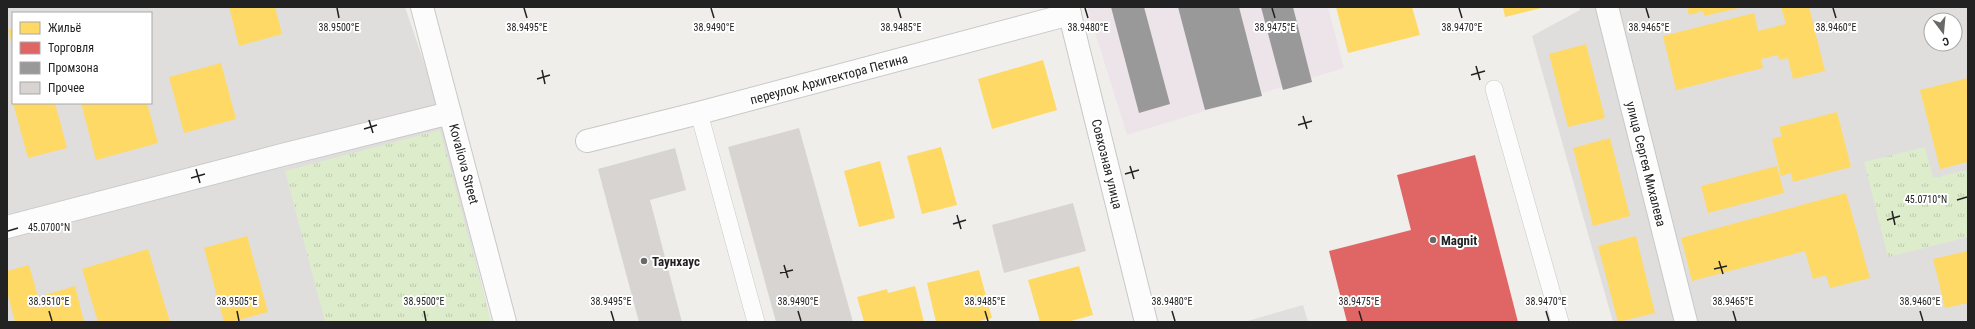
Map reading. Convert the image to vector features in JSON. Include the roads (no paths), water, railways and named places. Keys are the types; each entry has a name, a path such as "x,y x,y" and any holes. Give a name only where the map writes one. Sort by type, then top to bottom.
{"street":[{"name":"Kovaliova Street","path":"422,7 505,322"},
{"name":"улица Сергея Михалева","path":"1607,7 1686,322"},
{"name":"переулок Архитектора Петина","path":"587,141 699,113 1069,11"},
{"name":"Совхозная улица","path":"1069,11 1146,322"},
{"path":"7,227 450,113"}],"lane":[{"path":"1494,89 1560,322"},
{"path":"699,113 756,322"}],"place":[{"name":"Magnit","path":"1433,240"},
{"name":"Таунхаус","path":"644,261"}]}
